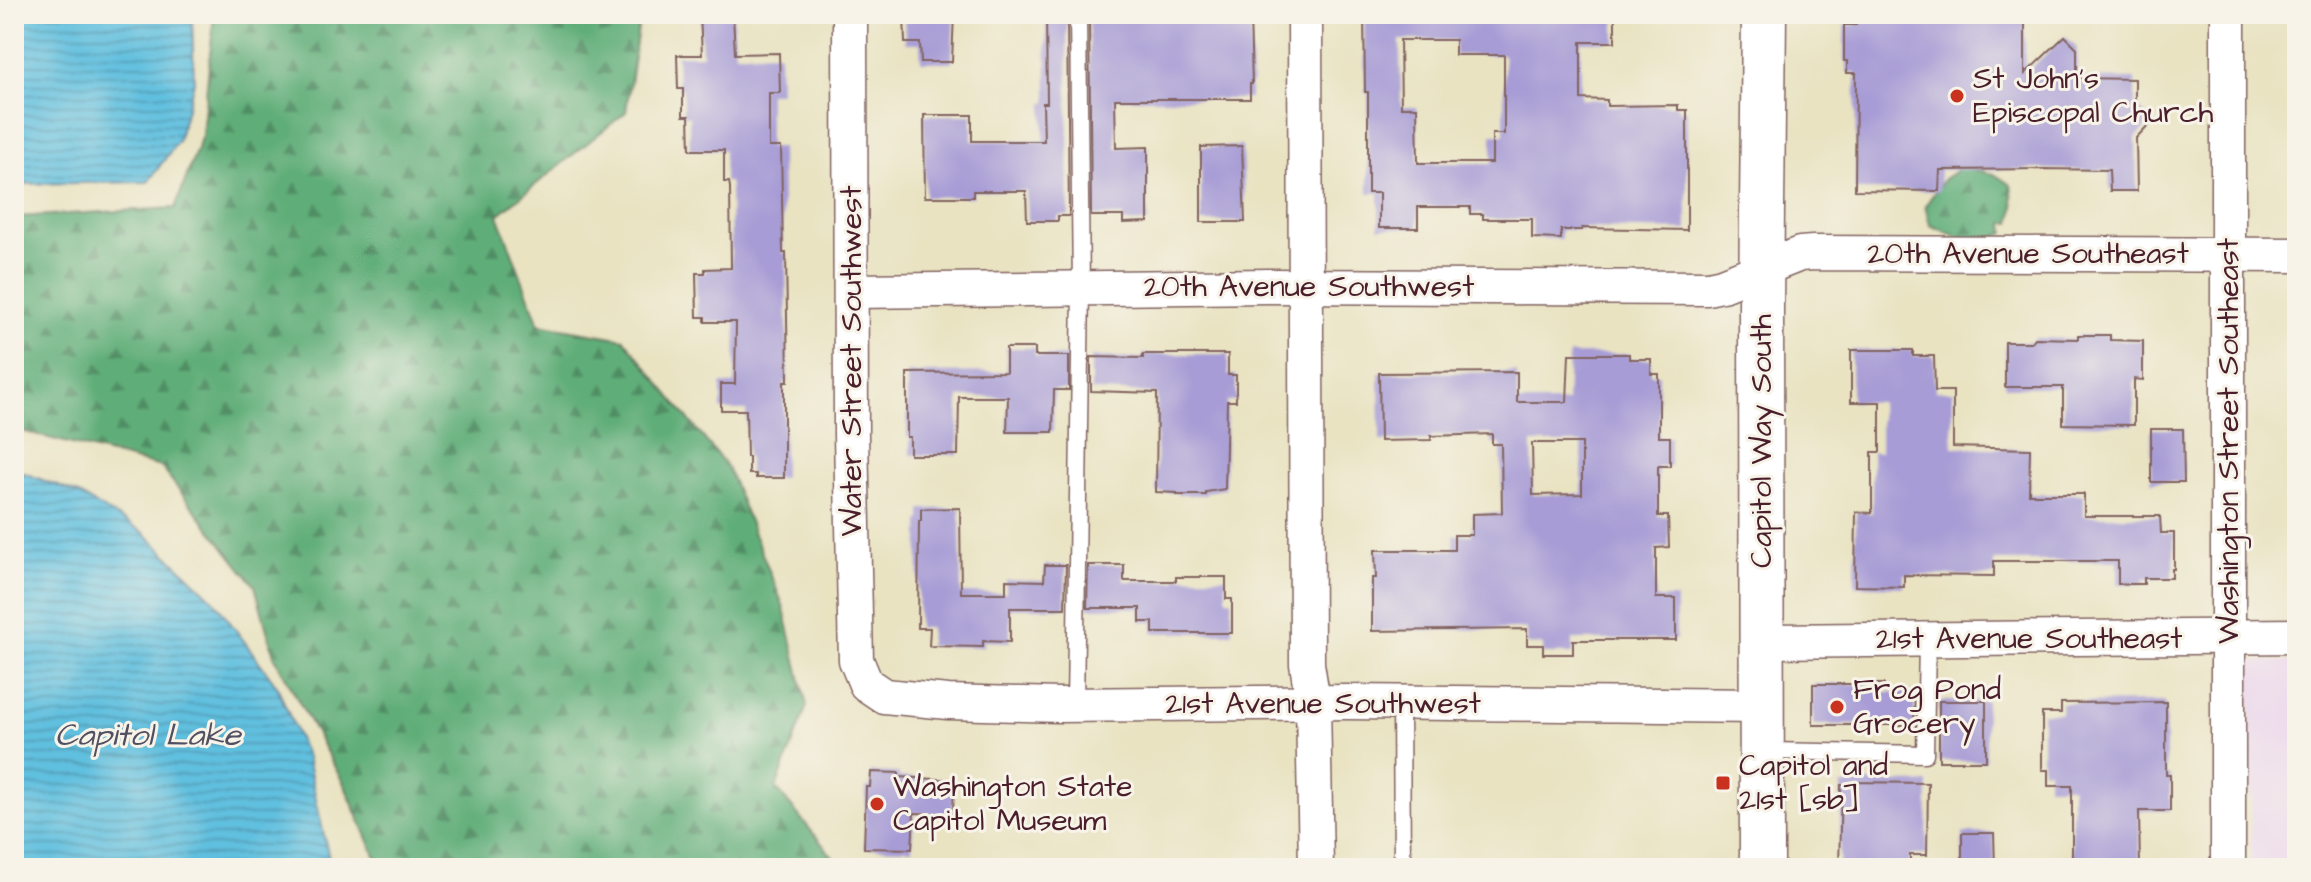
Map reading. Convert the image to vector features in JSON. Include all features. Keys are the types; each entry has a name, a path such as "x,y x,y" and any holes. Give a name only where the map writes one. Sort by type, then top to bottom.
{"main road":[{"name":"Capitol Way South","path":"1762,868 1764,14"}],"street":[{"name":"Water Street Southwest","path":"850,14 851,435 856,660 866,684 884,696"},
{"path":"1305,14 1307,664 1313,702 1316,868"},
{"name":"Washington Street Southeast","path":"2228,14 2228,868"},
{"name":"20th Avenue Southeast","path":"1762,269 1800,254 1813,253 2297,255"},
{"name":"20th Avenue Southwest","path":"852,291 1305,286 1708,288 1762,269"},
{"name":"21st Avenue Southeast","path":"1762,641 2297,636"},
{"name":"21st Avenue Southwest","path":"884,696 948,702 1075,705 1313,702 1763,706"}],"lane":[{"path":"1075,705 1081,288 1078,14"},
{"path":"1762,751 1925,754 1927,640"},
{"path":"1401,703 1402,867"}],"shaded area":[{"path":"2250,661 2297,661 2297,868 2251,868"}],"green space":[{"path":"214,14 640,14 626,112 498,215 539,324 624,339 727,467 783,605 807,706 776,788 841,867 846,868 376,868 378,862 344,784 274,656 255,586 161,467 14,429 14,217 175,208 202,135"},
{"path":"1962,167 1994,174 2011,185 2014,207 2011,223 2004,223 2005,233 1984,241 1956,236 1930,225 1925,206 1944,179"}],"water":[{"path":"14,14 192,14 194,82 178,141 148,182 14,184"},
{"name":"Capitol Lake","path":"14,469 76,493 143,532 213,599 277,686 307,758 331,868 14,868"}],"building":[{"path":"700,14 733,14 735,54 779,53 780,93 769,93 769,147 781,147 783,253 786,253 788,382 784,382 784,478 756,478 756,474 749,474 746,410 721,410 721,384 735,384 736,322 705,322 705,317 697,317 696,273 705,273 705,269 731,268 730,187 729,182 724,182 724,150 690,150 689,116 683,116 683,89 678,89 677,55 702,55"},
{"path":"904,14 954,14 952,62 921,62 920,43 905,43"},
{"path":"1046,14 1067,14 1069,216 1058,216 1058,221 1027,221 1026,191 973,191 973,197 925,197 924,115 972,115 972,141 1044,141 1043,103 1047,103"},
{"path":"1089,14 1250,14 1250,99 1115,99 1116,148 1148,147 1148,222 1123,223 1123,216 1091,216"},
{"path":"1364,14 1615,14 1615,42 1581,42 1581,99 1607,100 1607,106 1678,105 1678,110 1687,110 1687,230 1582,228 1561,230 1561,239 1532,238 1532,219 1483,219 1483,214 1470,214 1470,207 1418,207 1418,228 1379,228 1379,193 1368,193 1368,92 1365,92","holes":["1400,40 1455,40 1455,55 1504,55 1504,134 1492,134 1492,163 1418,163 1417,107 1401,107"]},
{"name":"St John's Episcopal Church","path":"1856,14 2025,14 2025,74 2065,36 2077,48 2077,78 2135,79 2135,106 2153,120 2136,138 2137,191 2110,191 2109,170 2043,169 1940,170 1939,191 1855,190 1856,73 1847,73 1847,61 1844,61 1844,25 1856,25"},
{"path":"1242,146 1245,222 1201,222 1201,147"},
{"path":"2078,335 2110,335 2110,340 2143,341 2143,380 2134,379 2134,425 2063,424 2063,387 2005,387 2005,342 2032,342 2035,338 2078,339"},
{"path":"1006,348 1035,348 1035,356 1069,356 1069,390 1054,390 1053,432 1007,432 1008,397 959,397 958,455 910,455 907,373 1006,372"},
{"path":"1851,350 1913,350 1913,356 1934,356 1935,391 1953,391 1953,447 2030,449 2029,494 2084,494 2084,516 2160,516 2161,533 2174,533 2172,578 2144,578 2144,584 2118,584 2118,561 1994,561 1994,576 1904,575 1904,587 1855,586 1856,512 1872,513 1872,452 1880,452 1880,402 1851,402"},
{"path":"1143,354 1228,354 1228,375 1236,375 1236,401 1227,401 1225,489 1206,492 1206,495 1156,492 1157,393 1091,391 1091,357 1143,358"},
{"path":"1569,354 1629,354 1629,359 1651,359 1651,374 1659,374 1659,437 1670,437 1670,466 1658,466 1658,516 1668,516 1669,547 1656,548 1656,598 1676,598 1676,640 1573,640 1573,654 1543,654 1543,645 1527,645 1527,629 1372,631 1375,550 1454,550 1454,535 1472,535 1472,514 1502,513 1501,444 1492,444 1492,434 1380,441 1379,373 1517,372 1517,402 1567,402","holes":["1532,443 1582,443 1582,494 1533,495"]},
{"path":"2151,429 2183,429 2184,482 2151,482"},
{"path":"960,508 961,593 1006,593 1006,580 1044,581 1045,565 1066,565 1065,608 1010,608 1010,642 983,641 983,647 929,646 930,628 918,628 921,509"},
{"path":"1088,565 1124,565 1124,581 1226,577 1226,599 1232,599 1232,633 1153,633 1153,622 1140,622 1140,608 1087,608"},
{"path":"1813,684 1884,684 1884,692 1915,692 1914,725 1813,725"},
{"path":"1939,701 1986,701 1986,761 1939,761"},
{"path":"2166,702 2166,775 2170,775 2170,811 2139,811 2140,868 2075,868 2075,859 2072,859 2072,786 2048,786 2048,770 2042,770 2042,713 2061,713 2061,703"},
{"path":"871,772 954,780 953,814 914,813 912,849 864,848 866,787 870,787"},
{"path":"1849,782 1928,783 1927,855 1910,855 1910,868 1839,868 1841,785 1848,785"},
{"path":"1962,833 1994,833 1995,868 1962,868"}],"place":[{"name":"St John's Episcopal Church","path":"1957,96"},
{"name":"Frog Pond Grocery","path":"1837,707"},
{"name":"Capitol and 21st [sb]","path":"1723,783"},
{"name":"Washington State Capitol Museum","path":"877,804"}]}
